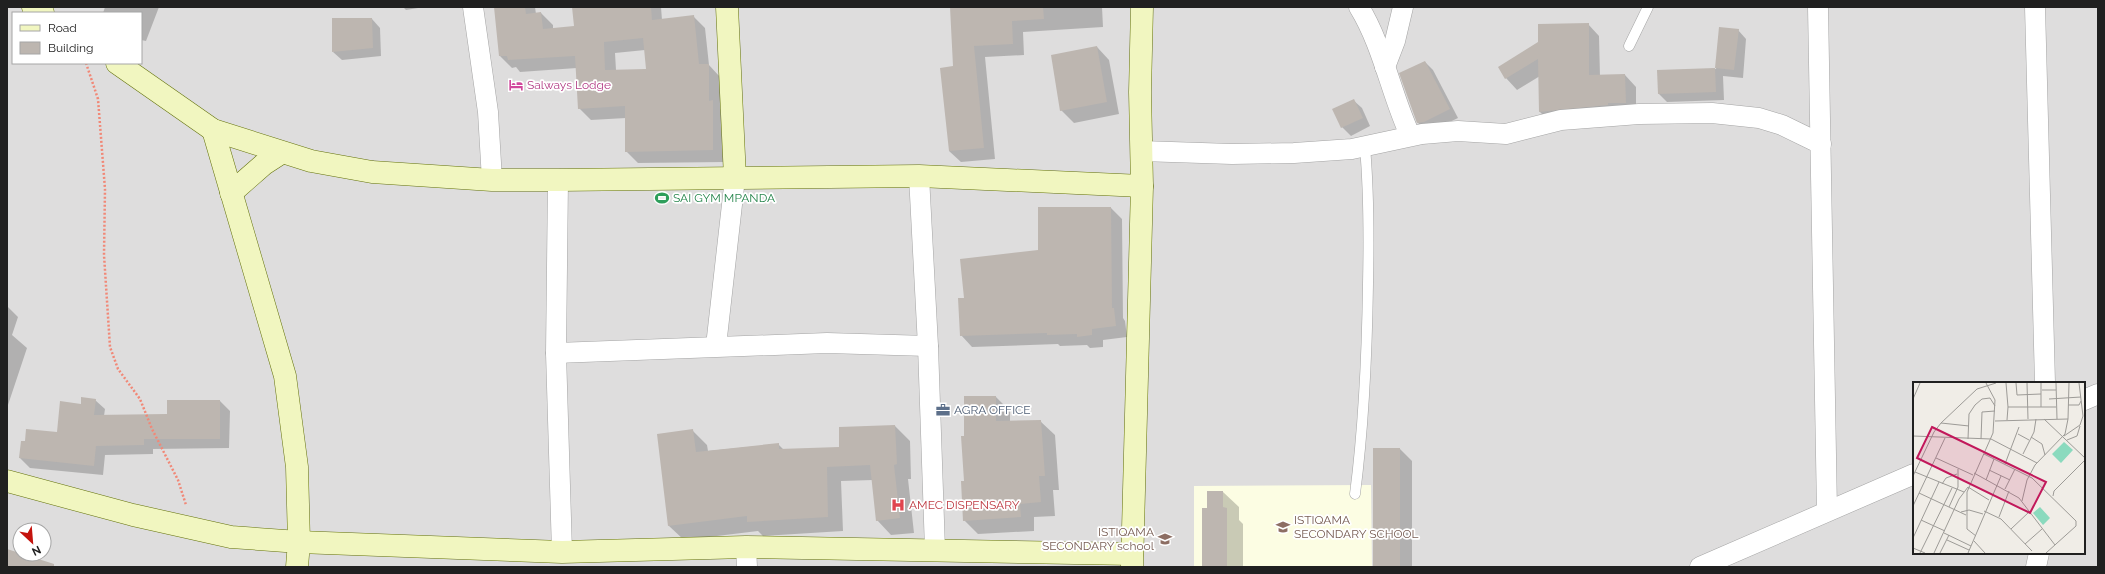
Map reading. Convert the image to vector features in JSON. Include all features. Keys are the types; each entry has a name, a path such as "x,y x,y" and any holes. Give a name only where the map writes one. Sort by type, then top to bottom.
{"street":[{"path":"473,7 488,112 492,180"},
{"path":"716,346 735,178 727,7"},
{"path":"7,481 133,515 232,537 299,542 746,557 935,550 1132,561 1142,186 1140,92 1142,7"},
{"path":"1359,7 1369,27 1385,67 1398,108 1410,135"},
{"path":"1385,67 1395,41 1403,7"},
{"path":"1818,7 1827,511"},
{"path":"2036,7 2045,382"},
{"path":"118,64 213,130 281,153 311,161 372,172 492,180 918,176 1142,186"},
{"path":"1141,151 1263,154 1294,153 1365,147 1410,135 1458,131 1506,134 1561,120 1638,114 1712,113 1759,118 1782,124 1821,144"},
{"path":"213,130 285,376 297,467 299,542 297,567"},
{"path":"231,193 264,164 281,153"},
{"path":"918,176 928,346 935,550"},
{"path":"558,180 556,353 562,552"},
{"path":"556,353 827,343 928,346"},
{"path":"2085,400 2098,394"},
{"path":"1700,567 1913,474"},
{"path":"2036,567 2039,554"}],"lane":[{"path":"1629,46 1648,7"},
{"path":"1355,494 1362,440 1367,368 1369,187 1365,147"}],"path":[{"path":"86,64 98,99 105,189 104,255 110,347 118,369 140,399 152,429 178,480 186,501 189,528"}],"shaded area":[{"path":"7,7 2098,7 2098,567 7,567"},
{"name":"ISTIQAMA SECONDARY SCHOOL","path":"1371,485 1372,567 1194,567 1194,486"}],"building":[{"path":"494,7 525,7 526,14 541,12 543,29 574,26 572,7 651,7 652,20 694,15 699,64 709,64 709,101 713,100 713,150 625,152 625,106 578,109 575,56 508,60 507,56 499,56","holes":["643,38 646,69 605,70 604,42"]},
{"path":"950,7 1043,7 1044,19 1012,21 1013,44 974,46 984,148 949,151 940,68 953,66"},
{"path":"332,18 372,18 373,48 332,52"},
{"path":"1589,23 1589,75 1625,74 1626,103 1608,103 1608,105 1539,112 1538,59 1505,79 1498,67 1538,42 1538,24"},
{"path":"1719,27 1739,29 1734,70 1715,68"},
{"path":"1097,46 1107,102 1060,111 1051,55"},
{"path":"1425,61 1450,109 1424,122 1417,123 1399,73"},
{"path":"1715,68 1716,92 1658,94 1657,70"},
{"path":"1354,99 1363,118 1341,128 1332,109"},
{"path":"1038,207 1111,207 1112,308 1114,308 1116,326 1092,329 1092,335 1077,337 1077,334 1047,335 1047,333 960,336 958,298 964,298 960,259 1038,250"},
{"path":"964,396 996,396 996,421 1041,420 1045,476 1039,476 1041,502 1020,504 1021,517 963,521 961,481 964,481 961,436 964,436"},
{"path":"81,397 96,399 94,415 167,414 167,400 220,400 220,439 144,439 144,445 96,446 94,466 19,458 21,441 25,441 26,429 57,432 60,401 81,404"},
{"path":"895,425 897,464 894,465 900,518 876,521 870,465 827,467 828,517 747,522 747,516 668,526 657,434 693,429 696,452 779,443 779,449 839,447 839,427"},
{"path":"1373,448 1400,448 1400,567 1373,567"},
{"path":"1207,491 1223,491 1223,507 1227,508 1227,567 1202,567 1202,508 1207,508"},
{"path":"7,549 12,551 12,562 48,562 54,564 54,567 7,567"}],"place":[{"name":"Salways Lodge","path":"516,85"},
{"name":"SAI GYM MPANDA","path":"662,198"},
{"name":"AGRA OFFICE","path":"943,410"},
{"name":"AMEC DISPENSARY","path":"898,505"},
{"name":"ISTIQAMA SECONDARY SCHOOL","path":"1283,527"},
{"name":"ISTIQAMA SECONDARY school","path":"1165,539"}]}
